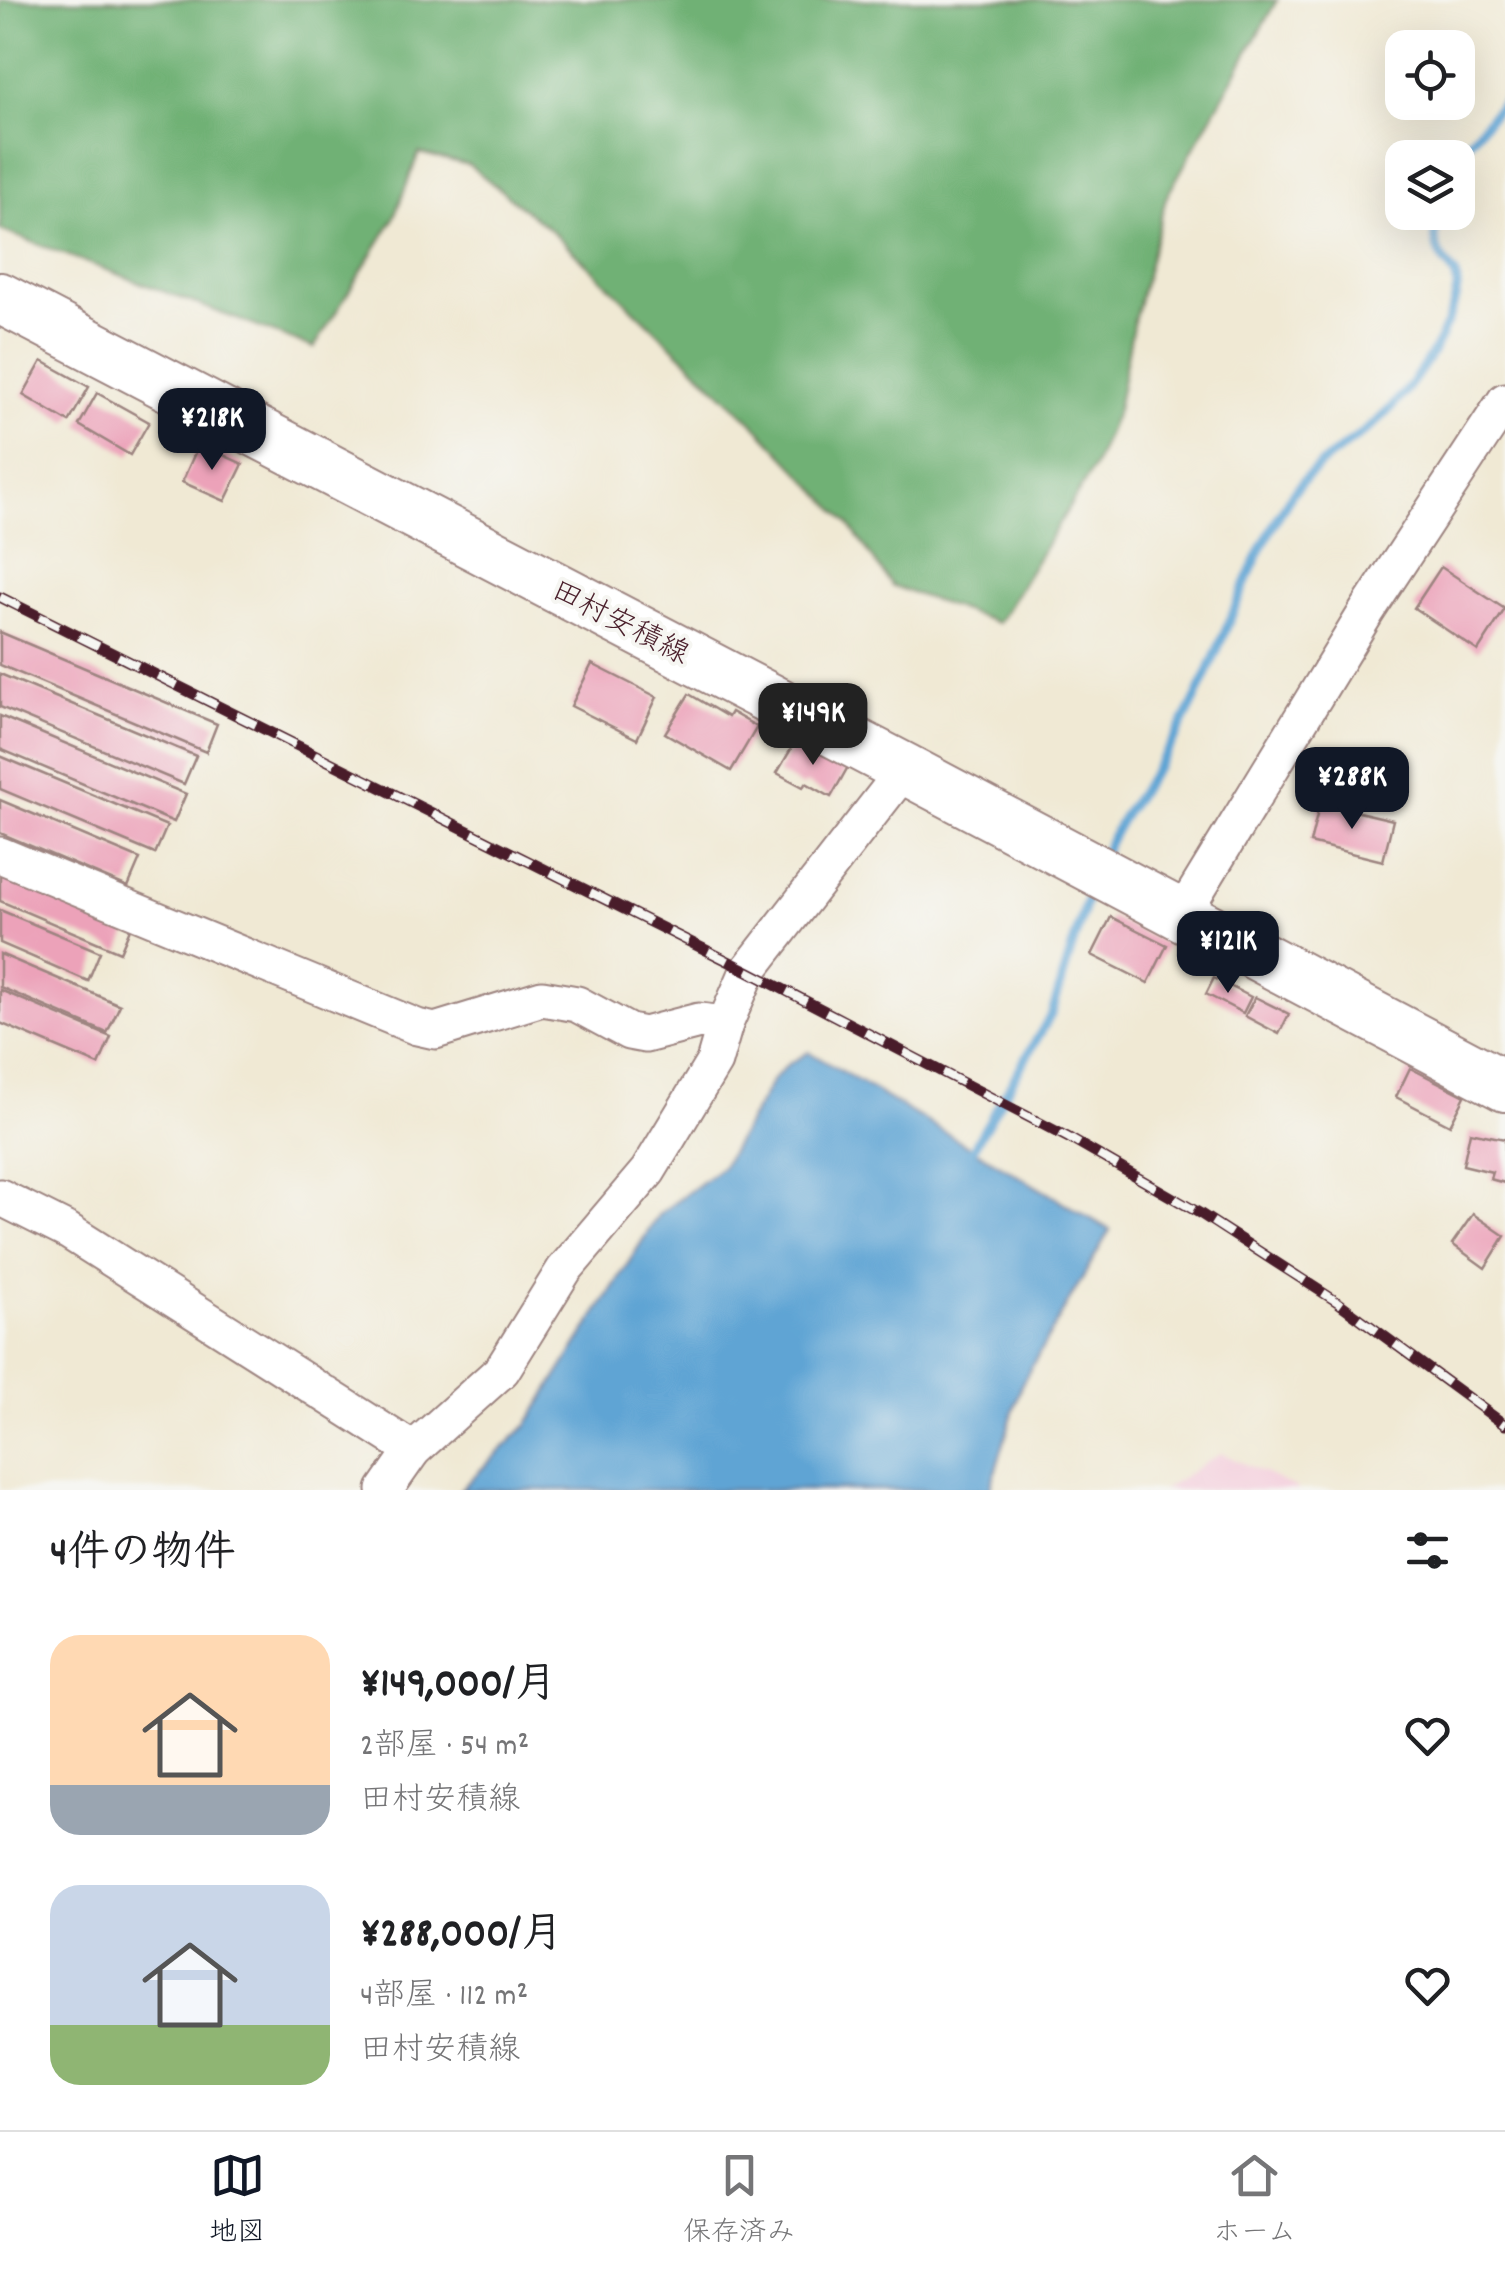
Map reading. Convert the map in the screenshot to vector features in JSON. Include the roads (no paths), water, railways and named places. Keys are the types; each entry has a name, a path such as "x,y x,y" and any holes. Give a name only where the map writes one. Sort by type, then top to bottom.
{"main road":[{"name":"田村安積線","path":"0,298 1505,1086"}],"street":[{"path":"1181,916 1367,611 1505,401"},
{"path":"385,1490 412,1450 478,1396 508,1362 564,1270 648,1170 714,1062 748,971 905,769"},
{"path":"0,855 417,1027 435,1031 542,998 577,1004 628,1032 645,1036 699,1021 725,1024"},
{"path":"0,1197 68,1231 412,1450"}],"water":[{"path":"809,1052 1110,1230 1021,1385 990,1490 460,1490 527,1425 659,1214 722,1167 772,1081 787,1065"}],"waterway":[{"path":"1471,140 1505,100"},
{"path":"1102,858 1192,705 1257,557 1288,500 1317,468 1387,412 1437,344 1457,289 1456,277 1440,256 1435,230"},
{"path":"968,1157 1052,1013 1091,886"}],"railway":[{"path":"0,597 748,971 1069,1138 1201,1214 1339,1303 1505,1425"}]}
